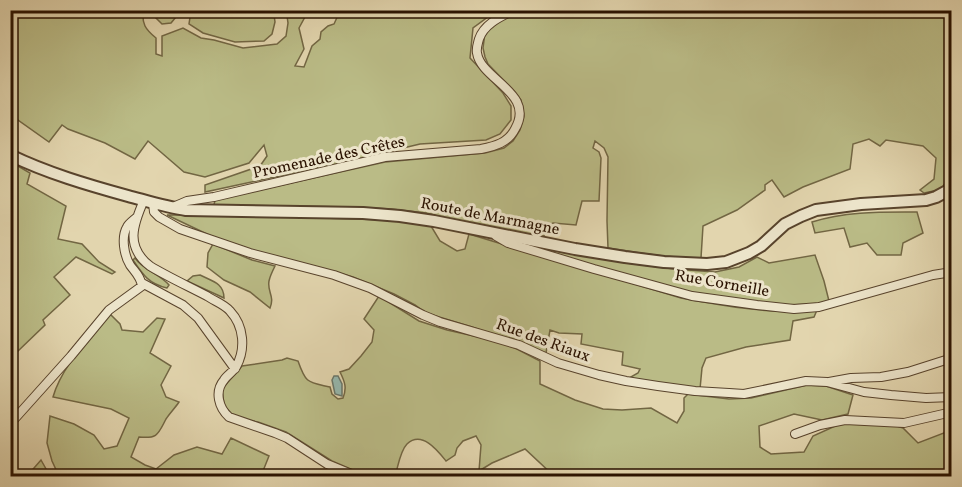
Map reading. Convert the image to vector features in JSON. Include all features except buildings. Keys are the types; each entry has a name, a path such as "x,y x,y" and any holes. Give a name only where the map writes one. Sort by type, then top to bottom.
{"street":[{"name":"Promenade des Crêtes","path":"171,208 188,201 385,157 481,149 496,146 505,141 514,132 519,122 516,100 507,88 487,70 477,52 481,33 501,16 514,10"},
{"name":"Route de Marmagne","path":"10,155 105,190 171,208 400,216 624,257 707,264 726,262 749,254 785,224 816,210 861,204 926,200 947,191 951,185"},
{"path":"148,202 137,217 127,225 124,236 128,263 142,282 183,305 198,318 235,369"},
{"name":"Rue des Riaux","path":"148,202 159,217 180,229 250,253 334,275 370,288 441,322 519,345 558,363 599,375 676,389 744,394 806,381 827,382 881,394 951,398"},
{"path":"137,217 133,243 142,260 229,309 240,328 243,345 240,358 235,369 224,380 218,393 221,407 229,417 287,438 327,464 356,477"},
{"name":"Rue Corneille","path":"493,233 508,243 692,296 794,309 819,307 951,272"},
{"path":"10,424 109,310 142,286 142,282"},
{"path":"827,382 908,372 951,358"},
{"path":"795,434 820,425 845,420 904,423 951,412"}],"green space":[{"path":"11,10 143,11 145,26 156,38 156,54 162,56 162,36 183,28 201,38 243,48 277,44 286,36 288,23 287,16 282,11 316,11 314,16 305,17 299,28 304,49 295,66 304,67 312,46 320,39 321,32 334,24 340,11 496,11 473,28 470,58 503,93 511,106 511,120 500,134 486,140 420,144 205,192 205,185 260,166 267,156 264,145 249,163 205,177 184,172 148,141 135,159 105,143 62,125 49,142 11,115"},
{"path":"152,11 181,11 171,23 162,24"},
{"path":"191,11 269,11 274,15 275,22 272,34 264,41 235,42 203,33 189,24"},
{"path":"521,11 951,11 952,176 941,189 924,193 920,190 934,179 936,158 923,146 886,140 880,146 869,139 853,144 850,169 784,197 772,180 765,185 765,190 737,210 703,226 701,258 608,248 608,157 604,148 595,141 593,148 599,152 601,158 599,201 582,201 576,225 553,223 544,229 544,237 470,224 426,213 391,209 214,205 215,200 385,162 485,153 504,148 513,141 520,130 524,116 521,100 488,64 483,48 485,33 501,20"},
{"path":"11,162 30,173 27,184 66,206 58,239 82,244 99,262 115,272 112,274 76,257 54,277 70,295 43,320 45,325 17,352 10,345"},
{"path":"917,212 923,233 903,243 901,255 877,255 867,243 850,247 844,228 815,233 812,222 851,214"},
{"path":"167,215 389,220 431,226 440,241 457,251 465,249 469,234 681,298 766,311 817,310 814,317 793,321 790,340 746,347 706,358 702,368 700,389 629,378 638,373 640,369 622,365 623,352 581,344 582,334 559,333 550,330 546,353 426,313 394,294 353,277 255,252 209,235"},
{"path":"213,244 252,260 275,266 269,281 272,300 270,308 250,292 224,280 207,267 208,253"},
{"path":"556,249 627,263 715,272 739,267 757,257 769,263 815,255 829,301 819,304 780,305 692,294 552,253"},
{"path":"135,258 142,266 165,281 169,285 167,288 147,278 133,260"},
{"path":"200,275 220,286 224,298 187,281 193,276"},
{"path":"379,296 419,321 515,348 540,361 540,384 575,400 603,409 651,408 677,423 684,411 684,398 688,394 729,399 751,398 807,385 826,386 853,395 848,414 822,420 794,414 759,426 760,447 771,454 804,452 813,436 844,422 891,424 903,428 918,443 944,433 951,418 951,476 554,476 525,449 479,471 481,445 476,436 463,441 455,455 446,461 429,443 418,439 413,440 403,451 395,476 367,476 332,461 286,432 238,418 232,415 224,405 222,389 242,366 287,358 298,361 303,374 309,381 330,387 332,394 338,399 343,398 345,385 340,372 349,369 372,342 374,330 364,319"},
{"path":"110,314 120,324 122,330 143,332 157,318 165,319 150,353 171,366 161,385 166,397 179,402 157,434 150,437 139,437 131,457 156,469 174,455 197,447 222,454 231,438 269,456 261,476 59,476 47,443 50,416 74,424 94,435 104,449 117,446 129,418 111,409 53,397 70,363"},
{"path":"41,460 50,476 27,476"}],"water":[{"path":"334,376 338,376 342,384 342,396 335,394 332,380"}],"waterway":[{"path":"909,10 918,10"}]}
